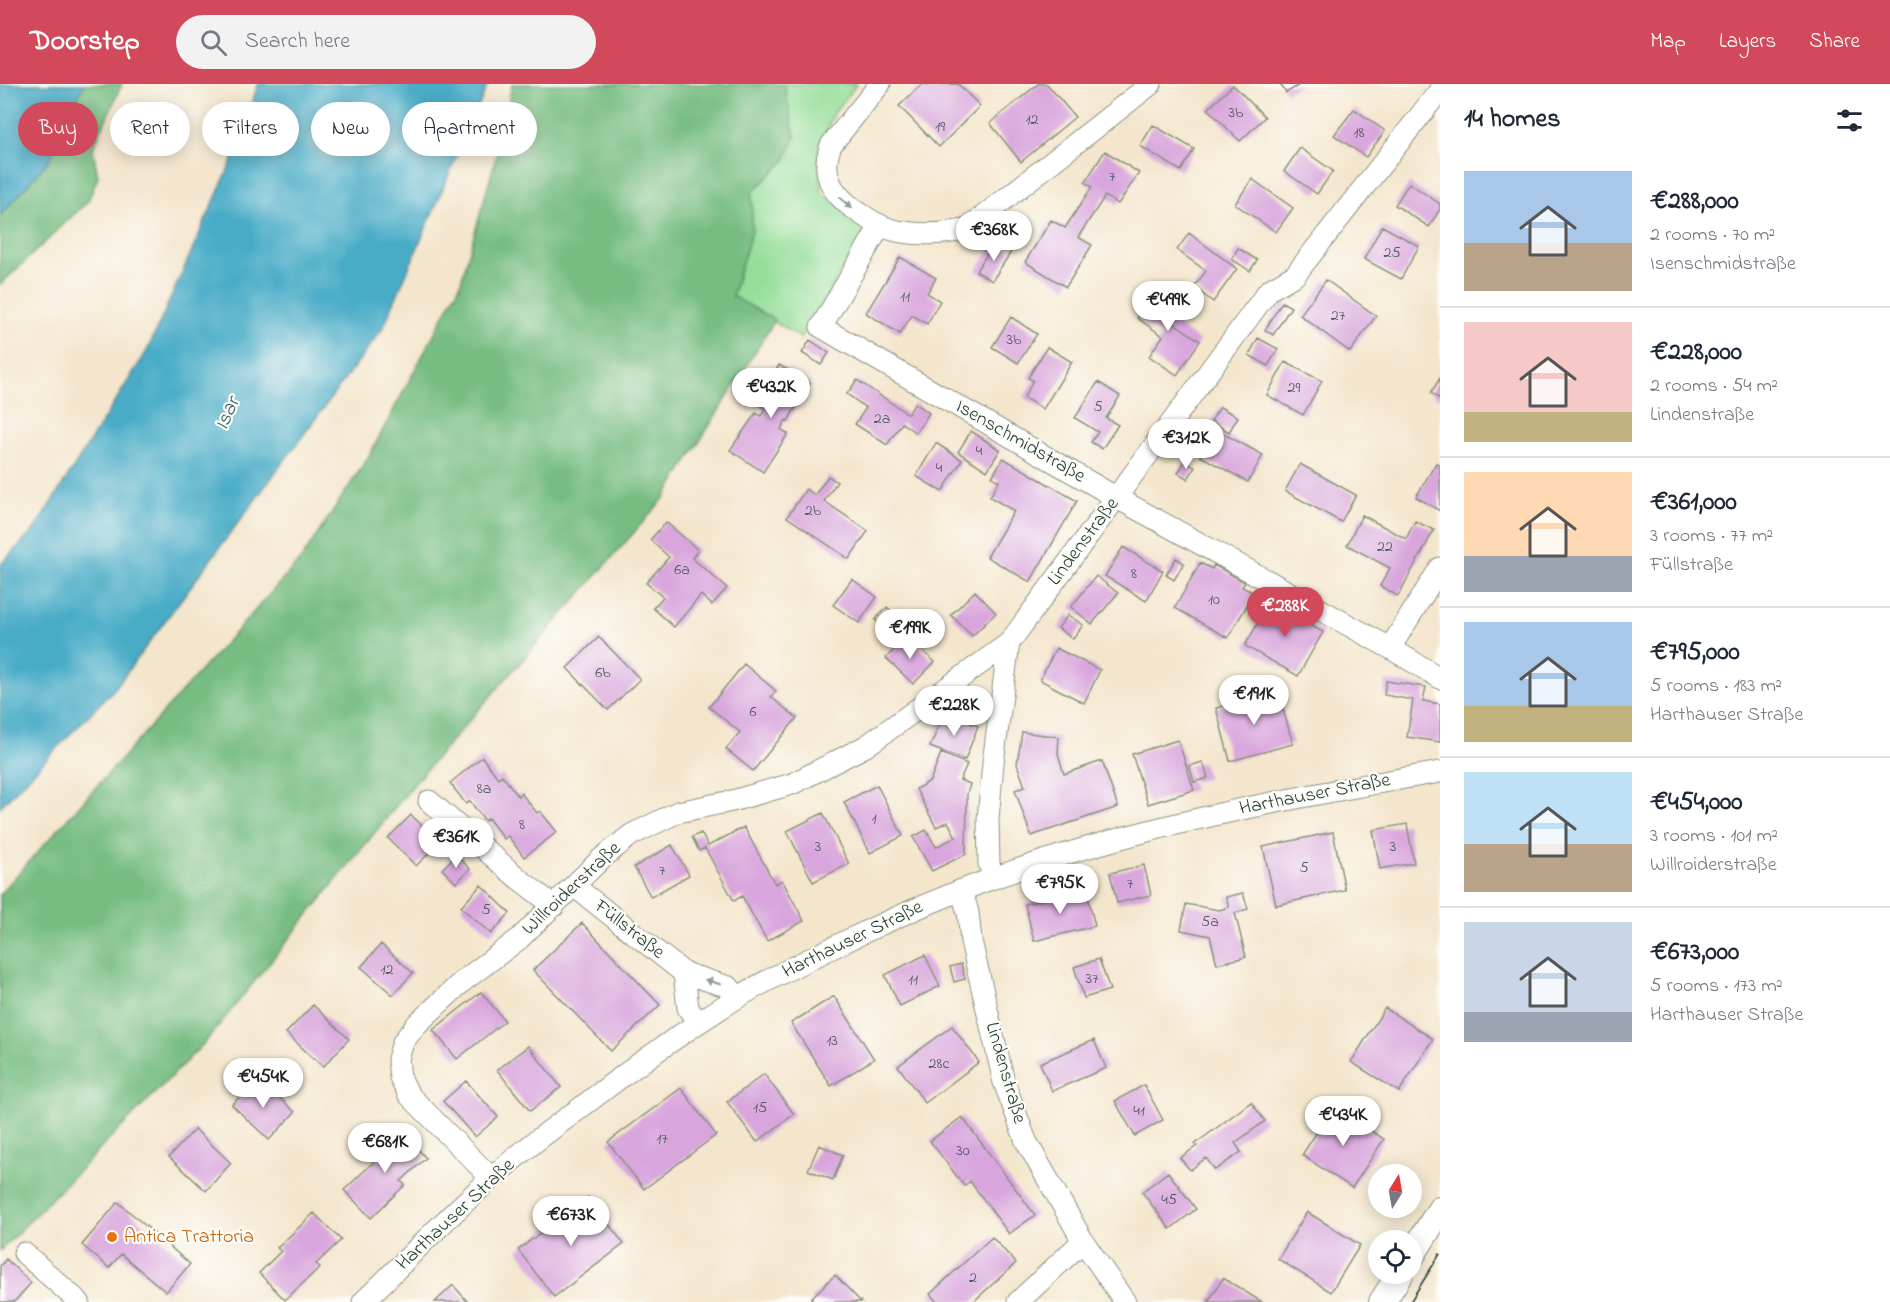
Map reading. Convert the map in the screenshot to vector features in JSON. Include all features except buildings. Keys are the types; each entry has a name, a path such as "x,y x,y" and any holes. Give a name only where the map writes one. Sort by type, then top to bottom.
{"main road":[{"path":"1422,1239 1440,1210"},
{"path":"1382,1302 1394,1284"}],"street":[{"path":"880,84 831,145 827,156 830,181 836,194 849,206 880,226 901,232 943,235 967,229 1151,84"},
{"name":"Lindenstraße","path":"994,878 989,864 988,819 1008,643 1269,290 1295,275 1440,90"},
{"name":"Isenschmidstraße","path":"880,226 821,327 1117,498 1390,648 1440,678"},
{"path":"1390,648 1440,568"},
{"name":"Willroiderstraße","path":"491,1178 409,1095 400,1077 398,1059 404,1042 417,1024 463,981 519,939 609,852 631,835 678,812 732,801 792,784 866,746 1008,643"},
{"name":"Harthauser Straße","path":"363,1302 491,1178 613,1082 737,998 803,962 871,929 961,890 1063,855 1205,818 1336,790 1440,772"},
{"path":"429,801 519,879 554,906"},
{"name":"Füllstraße","path":"574,886 684,973 729,987 737,998"},
{"name":"Lindenstraße","path":"961,890 968,912 971,941 1004,1082 1026,1140 1083,1241 1125,1302"},
{"name":"Füllstraße","path":"684,973 688,1008 698,1023"},
{"path":"1018,1302 1083,1241"},
{"path":"24,1253 79,1302"}],"green space":[{"path":"84,84 122,84 114,102 110,102 110,111 98,138 98,102 76,102"},
{"path":"512,84 784,84 795,138 784,162 752,192 752,230 732,296 775,320 665,497 419,778 207,1040 0,1251 0,894 302,558 369,456 460,285 496,156 537,156 537,102 509,102"},
{"path":"784,84 857,84 834,113 818,149 822,193 869,226 801,338 732,296 752,230 752,192 784,162 787,103"},
{"path":"51,156 94,156 98,177 88,201 0,285 0,216"}],"water":[{"path":"0,84 84,84 76,102 18,102 18,156 51,156 0,216"},
{"name":"Isar","path":"258,84 488,84 480,102 402,102 402,156 457,156 383,328 116,687 0,807 0,565 34,530 147,351 234,156 299,156 299,102 253,102"}],"tram line":[{"path":"1410,1302 1440,1254"}],"place":[{"name":"Antica Trattoria","path":"112,1237"}]}
